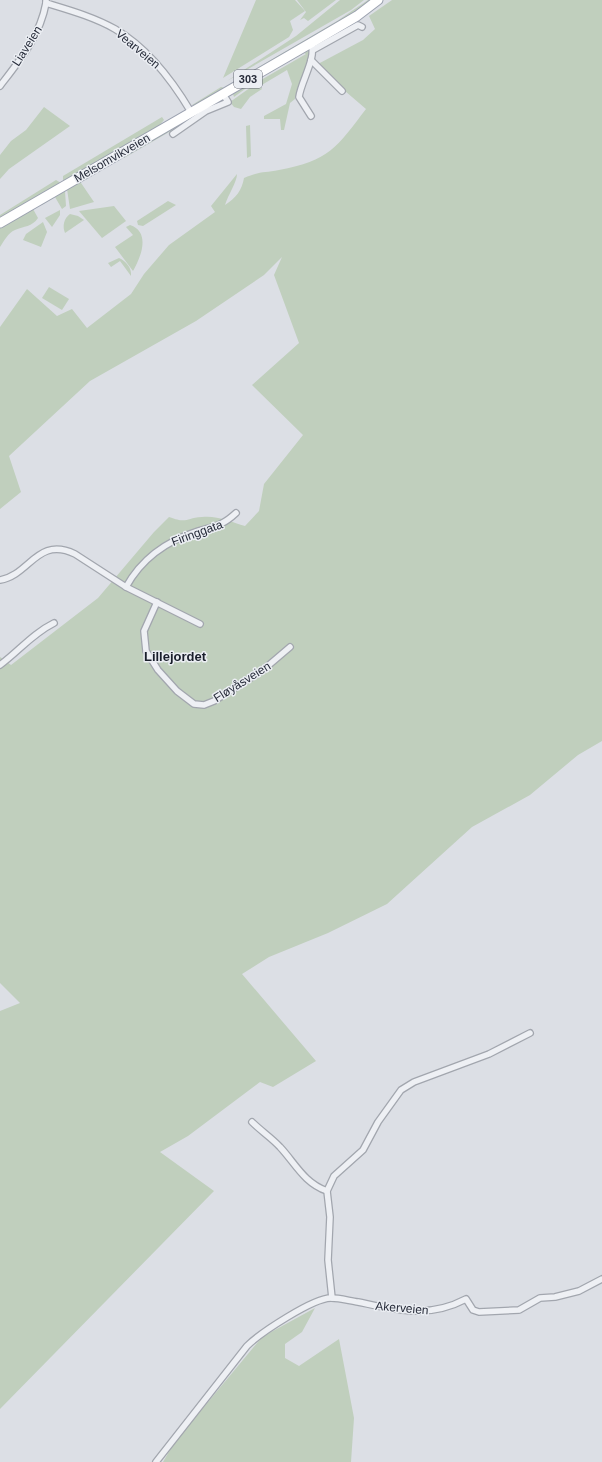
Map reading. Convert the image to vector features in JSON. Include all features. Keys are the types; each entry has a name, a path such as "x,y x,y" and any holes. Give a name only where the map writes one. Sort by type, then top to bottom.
{"main road":[{"name":"Melsomvikveien","path":"0,223 191,112 312,47 378,0"}],"street":[{"name":"Liaveien","path":"0,86 34,38 41,23 46,2"},
{"name":"Vearveien","path":"46,2 104,24 124,35 167,75 191,112"},
{"name":"Melsomvikveien","path":"312,47 358,25 362,27"},
{"path":"311,116 299,97 301,85 311,60 312,47"},
{"path":"311,60 342,91"},
{"path":"172,134 206,111 228,102 223,94"},
{"name":"Firinggata","path":"126,587 140,564 165,544 185,535 219,526 227,522 236,513"},
{"path":"0,580 13,576 37,556 48,551 69,551 126,587 200,624"},
{"name":"Fløyåsveien","path":"157,602 144,631 146,651 158,670 181,694 194,704 204,705 214,701 263,670 290,647"},
{"path":"0,665 31,637 54,623"},
{"path":"332,1298 328,1260 330,1217 327,1191 334,1176 363,1150 378,1122 401,1090 414,1082 489,1054 530,1033"},
{"path":"252,1122 278,1145 305,1178 327,1191"},
{"name":"Akerveien","path":"156,1462 256,1337 317,1301 332,1298 415,1312 443,1310 466,1300 474,1310 478,1312 512,1311 519,1310 540,1298 555,1297 579,1291 602,1279"}],"green space":[{"path":"256,0 295,0 305,11 290,21 293,30 289,37 223,78"},
{"path":"297,0 336,0 308,21 304,18 300,20 306,12"},
{"path":"340,0 364,0 351,10 227,81 296,36"},
{"path":"368,0 373,0 354,13 228,85 337,21"},
{"path":"392,0 602,0 602,741 578,755 530,795 472,827 387,904 328,933 269,957 242,974 316,1061 273,1087 260,1082 188,1136 160,1152 214,1191 0,1409 0,1011 20,1003 0,983 0,657 11,665 98,598 154,532 169,517 183,520 213,517 245,526 259,511 264,484 303,435 252,385 299,343 274,275 282,257 264,275 196,321 90,381 9,456 21,492 0,509 0,327 27,289 57,316 72,309 87,328 131,294 144,274 169,245 215,212 211,206 237,174 236,181 225,205 238,193 244,178 258,173 279,170 310,162 321,157 339,143 366,109 338,85 318,64 363,40 375,29 369,16"},
{"path":"308,48 311,52 295,99 290,103 284,130 281,130 280,119 264,119 264,116 286,104 292,84 287,70 260,86 262,89 250,97 241,109 234,107 230,102 261,80 306,54 304,53 263,76 234,97 233,94"},
{"path":"221,87 225,88 192,105"},
{"path":"219,99 223,101 124,158 124,155"},
{"path":"44,107 70,126 9,169 0,179 0,155 11,141 26,130"},
{"path":"162,117 164,120 156,129 0,219 0,215 56,180 61,183 63,182 63,176"},
{"path":"250,125 251,156 247,158 246,126"},
{"path":"79,180 94,202 70,209 67,189 65,191 66,206 62,209 55,197 42,205 41,203"},
{"path":"168,201 176,205 143,226 138,225 137,221"},
{"path":"114,206 126,221 102,238 79,211"},
{"path":"33,209 38,218 36,221 10,233 0,247 0,226"},
{"path":"60,210 60,215 52,227 45,218"},
{"path":"70,214 78,216 84,220 65,233 64,222"},
{"path":"43,222 47,232 41,247 23,240 26,234"},
{"path":"130,225 136,228 142,239 141,252 133,271 115,247 133,235 126,227"},
{"path":"119,258 128,265 131,270 131,276 120,261 111,267 108,263"},
{"path":"49,287 69,299 62,310 42,298"},
{"path":"315,1308 302,1332 285,1344 285,1358 299,1366 339,1339 354,1418 351,1462 163,1462 174,1443 262,1337"}],"district":[{"name":"Lillejordet","path":"175,656"}]}
